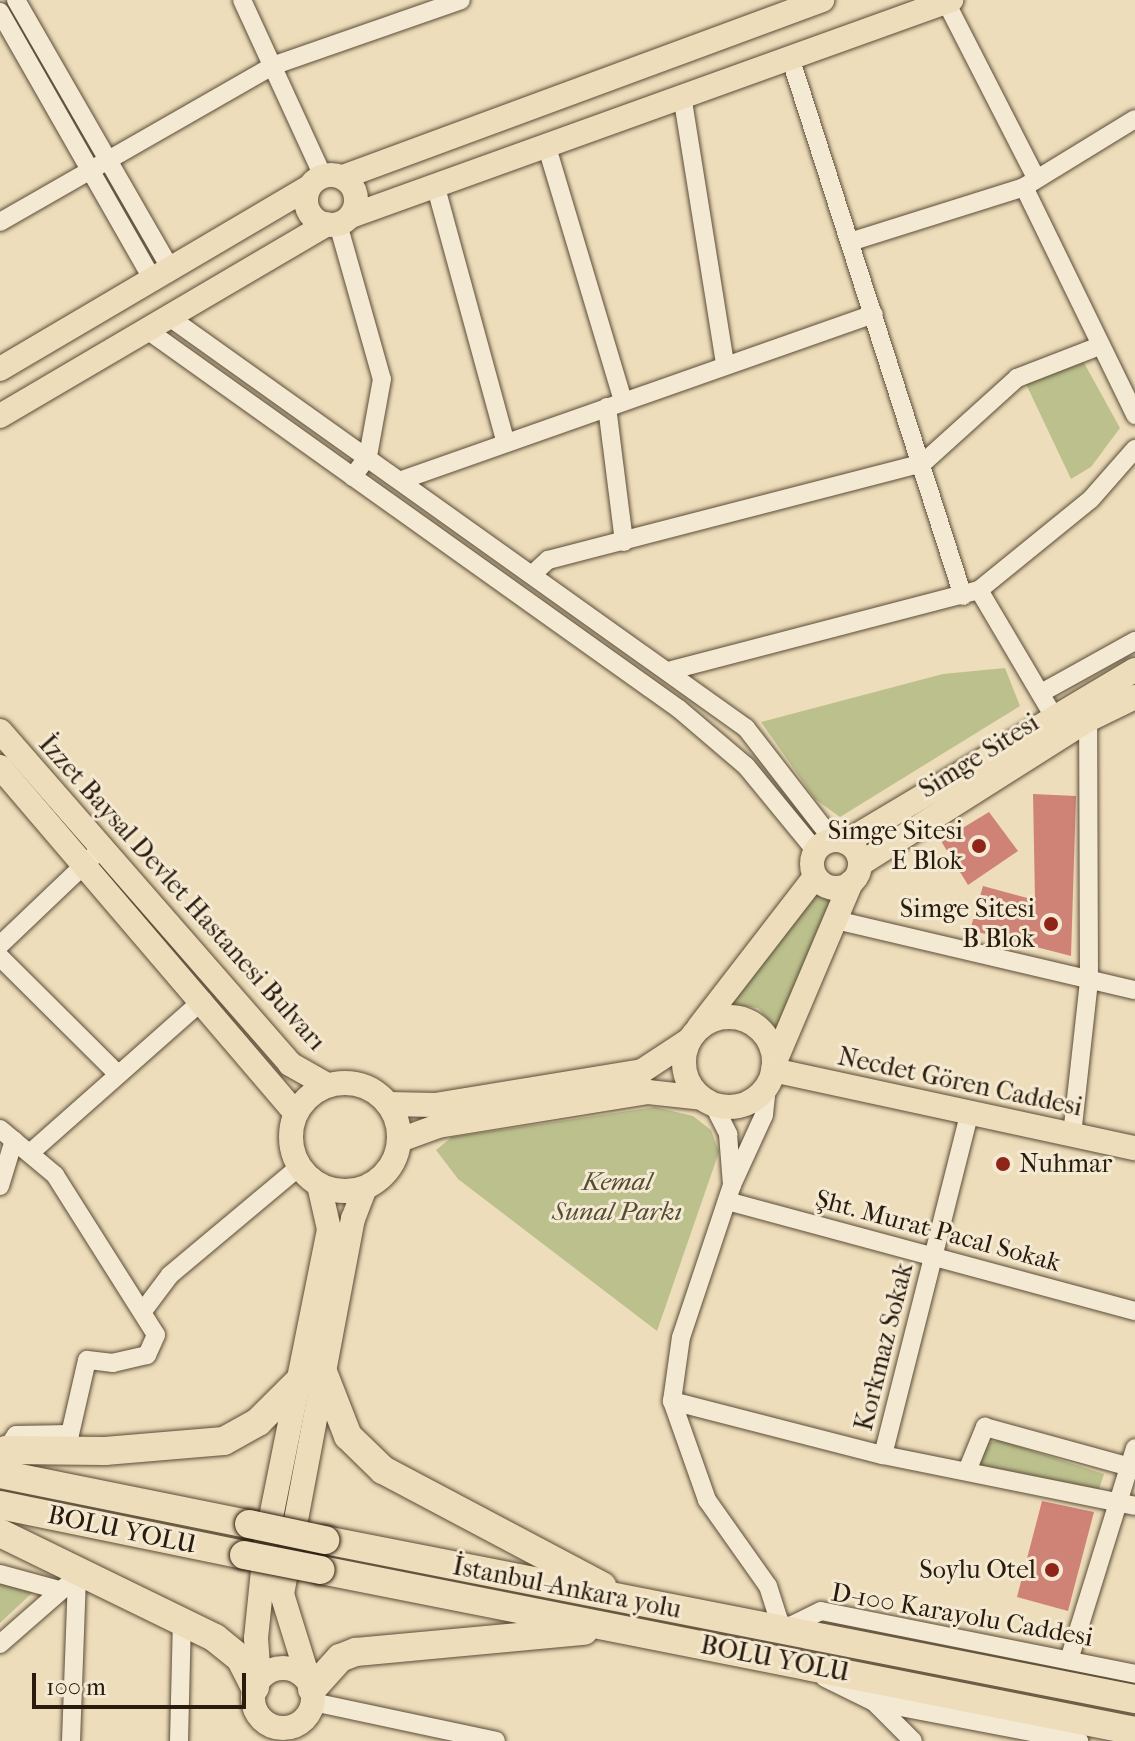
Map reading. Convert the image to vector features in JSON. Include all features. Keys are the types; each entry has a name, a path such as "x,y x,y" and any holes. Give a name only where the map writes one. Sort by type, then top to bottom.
{"highway":[{"path":"2,1461 224,1441 258,1422 311,1376 348,1436 383,1470 631,1601"},
{"name":"İstanbul-Ankara yolu","path":"2,1461 253,1540 321,1570"},
{"name":"BOLU YOLU","path":"0,1505 253,1540"},
{"path":"4,1536 79,1577 182,1621 235,1652 257,1684"},
{"name":"İstanbul-Ankara yolu","path":"253,1540 325,1540 1135,1699"},
{"name":"BOLU YOLU","path":"321,1570 1135,1731"},
{"path":"309,1707 340,1658 356,1652 618,1628"}],"main road":[{"path":"0,369 325,180 822,0"},
{"path":"0,416 339,221 948,1"},
{"path":"325,180 356,193 339,221"},
{"path":"325,180 309,211 339,221"},
{"path":"708,1101 687,1078 693,1035 815,877 831,844 1135,670"},
{"name":"Simge Sitesi","path":"856,874 1088,720 1135,697"},
{"name":"İzzet Baysal Devlet Hastanesi Bulvarı","path":"0,731 203,1000 296,1113"},
{"name":"İzzet Baysal Devlet Hastanesi Bulvarı","path":"0,767 94,855 290,1064 327,1085"},
{"path":"831,844 856,874"},
{"path":"815,877 831,888 856,874"},
{"path":"400,1140 438,1126 648,1092 745,1104 771,1073 856,874"},
{"path":"389,1104 400,1140 393,1164 365,1188 342,1192 319,1185 299,1167 291,1146 296,1113 327,1085 364,1086 389,1104 435,1105 642,1071 719,1018 744,1019 768,1040 771,1073"},
{"name":"Necdet Gören Caddesi","path":"771,1073 1135,1148"},
{"path":"309,1707 288,1630 282,1594 329,1229 319,1185"},
{"path":"309,1707 283,1729 262,1730 257,1684 253,1540 311,1376 365,1188"},
{"path":"257,1684 286,1668 309,1707"}],"street":[{"path":"16,0 98,164 161,273"},
{"path":"242,0 325,180"},
{"path":"0,222 272,66 454,1"},
{"path":"948,1 1030,182 1081,301 1097,347 1135,415"},
{"path":"0,12 8,44 98,164"},
{"path":"790,57 923,463 971,593 1053,715"},
{"path":"682,95 725,364"},
{"path":"850,242 1030,182 1135,119"},
{"path":"546,144 615,404 624,542"},
{"path":"435,184 505,440"},
{"path":"339,221 382,379 368,456 353,477"},
{"path":"402,480 505,440 874,314"},
{"path":"172,319 535,572 672,670 746,728 831,844"},
{"path":"150,332 709,733 831,844"},
{"path":"535,572 548,560 923,463 1017,378 1097,347"},
{"path":"672,670 971,593 1091,499 1135,449"},
{"path":"1041,693 1135,641"},
{"path":"1072,1135 1089,980 1088,720"},
{"path":"4,933 94,855"},
{"path":"836,920 1135,990"},
{"path":"0,957 117,1073"},
{"path":"30,1153 203,1000"},
{"path":"771,1073 764,1115 730,1193 681,1337 672,1401 707,1500 768,1586 782,1630"},
{"path":"708,1101 728,1134 730,1193"},
{"name":"Korkmaz Sokak","path":"883,1455 970,1112"},
{"path":"2,1461 16,1435 70,1434 87,1360 132,1360 155,1348 156,1335 87,1218 30,1153 7,1134"},
{"path":"0,1186 7,1134"},
{"path":"143,1311 170,1275 299,1167"},
{"name":"Şht. Murat Pacal Sokak","path":"730,1193 934,1256 1135,1311"},
{"path":"672,1401 883,1455 1127,1504"},
{"path":"967,1471 985,1427 1130,1467"},
{"path":"1069,1660 1127,1504 1135,1448"},
{"path":"0,1574 59,1590"},
{"path":"0,1644 59,1590 79,1577"},
{"path":"71,1741 79,1577"},
{"name":"D-100 Karayolu Caddesi","path":"782,1630 821,1611 1135,1674"},
{"path":"179,1741 182,1621"},
{"path":"794,1663 874,1702 1079,1741"},
{"path":"874,1702 913,1741"},
{"path":"309,1707 431,1734 496,1741"}],"green space":[{"path":"1083,361 1120,428 1091,467 1071,479 1026,384"},
{"path":"1005,668 1020,706 840,817 815,799 761,722 943,674"},
{"path":"815,890 833,897 782,1035 758,1008 723,1003"},
{"name":"Kemal Sunal Parkı","path":"655,1107 693,1116 711,1130 719,1152 657,1331 458,1179 436,1150 452,1137"},
{"path":"999,1440 1104,1474 1099,1489 976,1464 984,1444"},
{"path":"0,1580 33,1592 0,1623"}],"building":[{"path":"1033,794 1076,796 1071,956 970,930 983,886 1035,900"},
{"name":"Simge Sitesi E Blok","path":"989,812 1018,851 968,885 941,841"},
{"name":"Soylu Otel","path":"1042,1501 1094,1512 1068,1611 1017,1597"}],"place":[{"name":"Simge Sitesi E Blok","path":"979,846"},
{"name":"Simge Sitesi B Blok","path":"1051,924"},
{"name":"Nuhmar","path":"1003,1164"},
{"name":"Soylu Otel","path":"1052,1570"}]}
